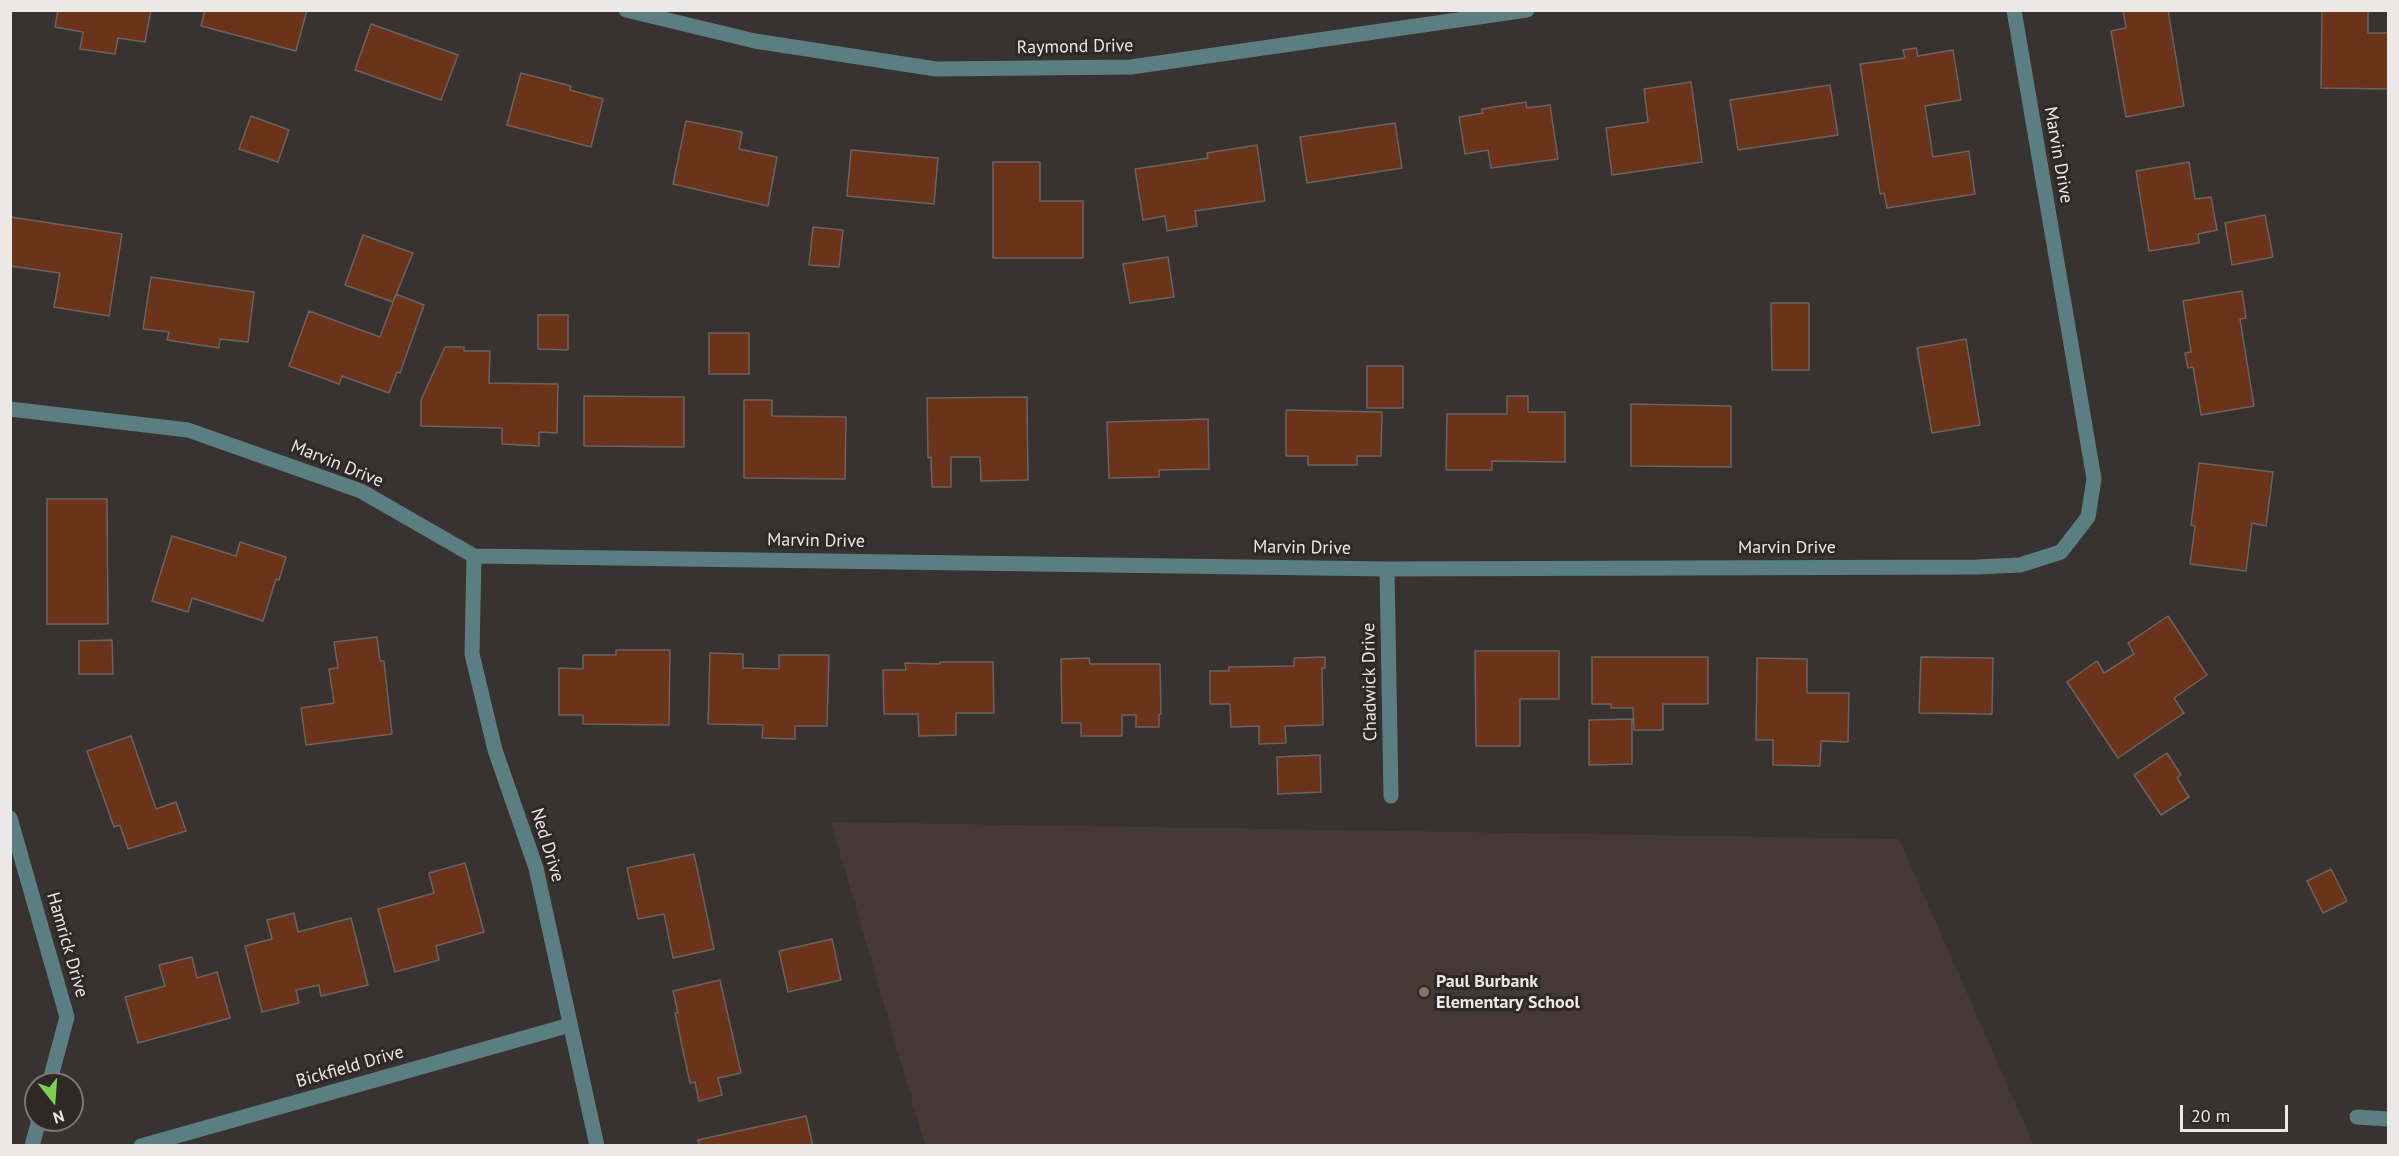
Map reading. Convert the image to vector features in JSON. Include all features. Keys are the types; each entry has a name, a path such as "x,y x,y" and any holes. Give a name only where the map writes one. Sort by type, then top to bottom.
{"street":[{"name":"Raymond Drive","path":"626,10 754,41 936,69 1131,67 1527,10"},
{"name":"Marvin Drive","path":"10,410 188,430 361,491 474,556 1387,568 2020,565 2061,552 2088,517 2094,479 2014,10"},
{"name":"Ned Drive","path":"474,556 472,654 495,750 536,868 597,1146"},
{"name":"Chadwick Drive","path":"1387,568 1391,796"},
{"name":"Hamrick Drive","path":"10,818 67,1017 52,1072"},
{"name":"Bickfield Drive","path":"141,1146 570,1025"},
{"path":"2357,1117 2388,1119"}],"shaded area":[{"name":"Paul Burbank Elementary School","path":"831,822 1899,839 2034,1145 925,1145"}],"building":[{"path":"58,10 151,10 145,42 118,38 115,54 80,49 83,32 55,27"},
{"path":"205,10 307,10 296,51 201,26"},
{"path":"2123,10 2168,10 2184,106 2126,117 2111,31 2126,28"},
{"path":"2322,10 2368,10 2368,33 2388,33 2388,89 2321,88"},
{"path":"371,24 458,55 441,100 355,70"},
{"path":"1916,48 1918,56 1953,50 1961,100 1925,106 1933,157 1969,151 1975,194 1887,208 1884,193 1880,194 1860,64 1905,58 1903,50"},
{"path":"521,73 571,86 570,90 603,99 591,147 507,125"},
{"path":"1691,82 1702,162 1612,175 1606,128 1648,122 1644,89"},
{"path":"1830,85 1838,135 1738,150 1730,100"},
{"path":"1526,102 1527,108 1550,105 1558,159 1491,168 1488,150 1465,154 1459,117 1483,113 1482,109"},
{"path":"251,116 289,130 278,162 239,149"},
{"path":"686,121 742,132 739,149 777,157 768,206 673,184"},
{"path":"1395,123 1402,168 1307,183 1300,137"},
{"path":"1257,145 1265,201 1195,211 1197,226 1167,231 1165,216 1143,220 1135,169 1208,158 1207,153"},
{"path":"851,150 938,158 934,204 847,196"},
{"path":"993,162 1040,162 1040,201 1083,201 1083,258 993,258"},
{"path":"2189,162 2195,199 2211,197 2217,230 2198,234 2199,243 2149,251 2136,171"},
{"path":"2265,215 2273,257 2232,265 2225,223"},
{"path":"11,217 122,234 109,316 54,307 60,273 10,266"},
{"path":"813,227 843,230 839,267 809,265"},
{"path":"363,235 413,253 393,302 345,285"},
{"path":"1168,257 1174,297 1130,303 1123,264"},
{"path":"151,277 254,292 248,342 220,339 219,348 167,340 169,332 143,329"},
{"path":"2242,291 2246,318 2240,319 2254,406 2201,415 2193,367 2188,368 2185,353 2191,352 2183,301"},
{"path":"396,294 424,305 400,373 397,372 389,393 342,376 339,384 289,366 309,311 380,337"},
{"path":"1771,303 1809,303 1809,370 1772,370"},
{"path":"538,315 568,315 568,350 538,349"},
{"path":"709,333 749,333 749,374 709,374"},
{"path":"1966,339 1980,425 1932,433 1917,348"},
{"path":"445,347 464,347 464,351 490,351 489,383 558,384 557,433 539,432 539,446 502,444 502,428 421,426 421,400"},
{"path":"1367,366 1403,366 1403,408 1367,408"},
{"path":"584,396 684,397 684,447 584,446"},
{"path":"1507,396 1528,396 1528,412 1565,412 1565,462 1492,461 1492,470 1446,470 1447,414 1507,414"},
{"path":"1027,397 1028,480 981,481 980,457 951,457 951,487 932,487 931,457 928,458 927,398"},
{"path":"744,400 772,400 772,416 846,417 845,479 744,478"},
{"path":"1631,404 1731,406 1731,467 1631,466"},
{"path":"1286,410 1382,412 1381,456 1357,456 1357,465 1308,465 1308,456 1286,456"},
{"path":"1208,419 1209,469 1159,470 1159,477 1109,478 1107,422"},
{"path":"2199,463 2273,472 2266,526 2252,523 2246,571 2190,564 2195,526 2191,525"},
{"path":"47,499 107,499 108,624 47,624"},
{"path":"172,536 236,556 240,542 286,557 279,580 276,579 263,621 192,598 188,612 152,601"},
{"path":"2168,616 2207,675 2174,698 2184,713 2118,758 2067,682 2097,661 2104,673 2134,654 2128,643"},
{"path":"377,637 380,661 384,661 392,734 306,745 301,708 334,703 329,669 338,668 334,642"},
{"path":"112,640 113,674 79,674 79,641"},
{"path":"616,650 670,650 669,725 583,724 583,715 559,715 559,668 583,669 583,655 616,655"},
{"path":"1475,651 1559,651 1559,699 1520,699 1520,746 1476,746"},
{"path":"710,653 743,654 743,668 779,669 779,655 829,655 827,726 795,726 795,739 762,738 763,725 708,724"},
{"path":"1325,657 1325,668 1322,668 1323,725 1285,726 1286,743 1259,744 1259,726 1231,727 1230,704 1210,704 1210,671 1229,671 1229,667 1294,666 1294,658"},
{"path":"1592,657 1708,657 1708,704 1663,704 1663,730 1634,730 1633,708 1611,708 1611,704 1592,704"},
{"path":"1921,657 1993,658 1992,714 1919,713"},
{"path":"1089,658 1090,664 1160,664 1159,727 1136,727 1136,715 1122,715 1122,736 1081,736 1081,723 1062,723 1061,659"},
{"path":"1757,658 1807,659 1807,693 1849,693 1848,742 1821,741 1820,766 1773,765 1773,740 1756,740"},
{"path":"940,662 993,662 994,713 956,713 956,735 919,736 918,714 884,714 883,670 906,670 905,663 940,664"},
{"path":"1632,719 1632,764 1589,765 1589,720"},
{"path":"131,736 156,809 176,802 186,831 128,849 120,825 114,827 87,751"},
{"path":"2167,753 2181,775 2177,778 2189,797 2161,815 2134,775"},
{"path":"1320,755 1321,792 1278,794 1277,757"},
{"path":"694,854 714,949 673,958 664,914 638,919 627,868"},
{"path":"465,863 484,932 436,946 439,960 395,972 378,909 434,893 429,873"},
{"path":"2331,869 2347,901 2323,913 2307,881"},
{"path":"294,913 298,932 351,918 368,985 321,996 319,985 296,990 299,1003 262,1012 245,946 272,939 267,920"},
{"path":"832,939 841,980 788,992 779,951"},
{"path":"192,957 197,978 217,972 230,1018 138,1043 125,997 165,986 159,965"},
{"path":"720,980 741,1073 718,1078 722,1095 699,1101 695,1082 690,1083 675,1013 678,1013 673,991"},
{"path":"806,1116 813,1146 700,1146 698,1140"}],"place":[{"name":"Paul Burbank Elementary School","path":"1424,992"}]}
